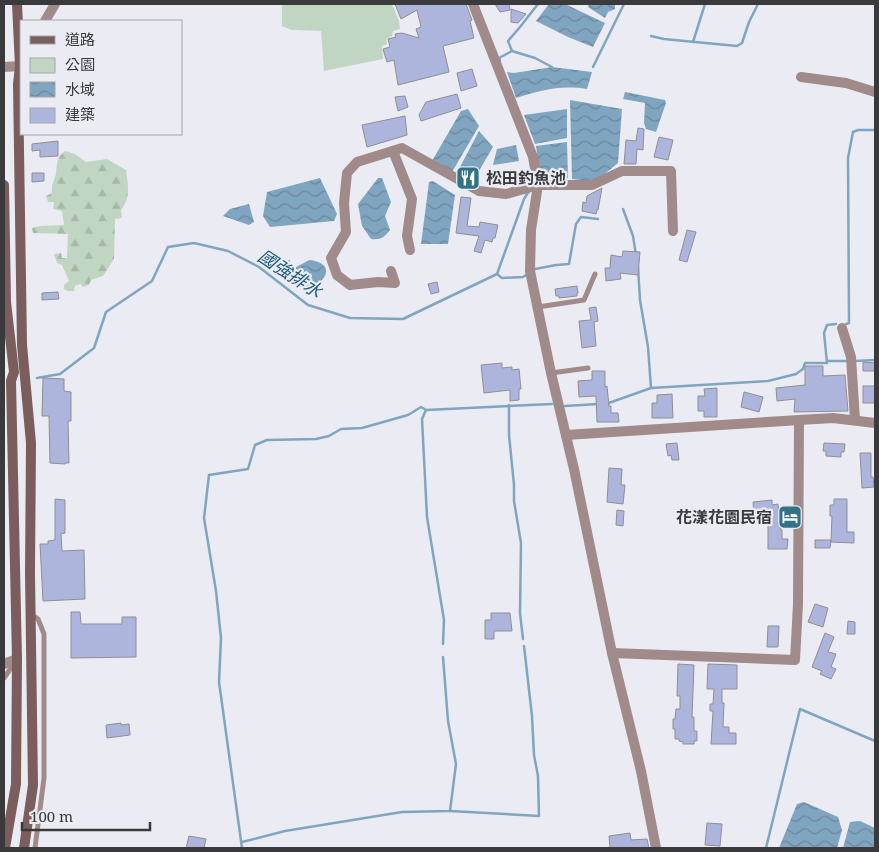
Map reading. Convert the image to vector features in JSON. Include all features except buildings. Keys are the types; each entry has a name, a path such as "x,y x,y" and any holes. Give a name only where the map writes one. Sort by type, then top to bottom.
{"street":[{"path":"17,4 20,50"},
{"path":"46,20 55,4"},
{"path":"473,4 533,157 538,185 531,230 530,271 612,653 641,771 656,848"},
{"path":"4,67 20,65"},
{"path":"20,71 18,84 22,345 31,443 33,785 24,848"},
{"path":"801,77 846,83 875,92"},
{"path":"391,272 395,283 350,284 337,275 330,258 346,232 344,203 346,173 358,162 402,148 480,191 506,194 538,185 592,185 622,171 671,172 673,231"},
{"path":"392,151 412,199 407,236 410,250"},
{"path":"4,185 5,302 14,372 8,383 17,659 15,694 16,784 5,848"},
{"path":"5,302 21,300"},
{"path":"842,328 851,357 855,420"},
{"path":"566,435 833,418 875,423"},
{"path":"612,653 795,660 798,604 799,420"},
{"path":"4,664 17,659"}],"lane":[{"path":"538,307 584,300 596,274"},
{"path":"551,373 588,368"},
{"path":"31,614 38,619 44,634 44,778 35,848"},
{"path":"4,678 17,659"}],"green space":[{"path":"282,4 392,4 400,29 393,31 392,36 386,39 387,44 382,46 383,59 324,71 321,31 292,30 282,26"},
{"path":"65,151 75,154 86,162 107,159 126,170 128,186 128,196 121,210 122,218 115,219 114,259 103,276 91,280 89,285 83,287 80,284 75,286 74,291 64,289 64,285 69,281 62,265 57,263 54,254 61,253 62,258 67,258 68,234 33,233 32,228 64,225 62,211 53,209 54,202 48,202 46,196 52,193 58,160"}],"water":[{"path":"549,4 565,4 605,23 593,47 536,21"},
{"path":"589,4 615,4 615,9 608,12 605,18 588,7"},
{"path":"552,67 592,72 587,89 551,89 516,98 507,72 514,73"},
{"path":"625,92 665,100 666,103 656,132 646,129 644,123 645,103 623,99"},
{"path":"570,100 622,109 618,163 595,182 572,179"},
{"path":"468,109 479,126 452,172 432,161 461,111"},
{"path":"567,109 567,138 535,144 524,115"},
{"path":"479,131 493,147 476,176 460,167"},
{"path":"567,142 568,178 540,175 536,146"},
{"path":"516,145 519,161 493,165 497,149"},
{"path":"320,178 337,214 334,221 270,227 263,216 267,192"},
{"path":"378,178 382,178 391,202 385,216 390,230 382,238 371,239 362,226 358,204"},
{"path":"433,181 455,195 448,244 421,244 429,182"},
{"path":"249,204 254,222 249,225 223,216 230,209"},
{"path":"276,260 290,260 290,268 293,269 313,260 323,265 326,273 324,278 316,284 310,286 301,285 286,272 279,269"},
{"path":"804,802 838,817 842,830 837,848 779,848 797,804"},
{"path":"860,821 875,828 875,848 843,848 850,822"}],"waterway":[{"name":"國強排水","path":"500,60 499,58 512,51 508,41 538,4"},
{"path":"593,67 624,4"},
{"path":"693,42 705,4"},
{"path":"651,36 737,46 742,43 758,4"},
{"path":"512,51 535,58 552,67"},
{"path":"846,324 849,323 848,158 853,132 858,130 875,130"},
{"name":"國強排水","path":"37,378 60,374 94,348 106,312 152,281 168,247 194,243 228,251 259,267 308,305 350,318 403,319 497,274 524,199 529,191"},
{"path":"623,209 633,236 636,255"},
{"path":"535,269 569,264 576,224 581,217 598,219"},
{"path":"606,404 651,388 648,347 640,300 638,267"},
{"path":"497,274 502,278 523,277 526,275"},
{"path":"651,388 768,381 796,374 803,369 805,363 827,363 824,333 827,325 836,324"},
{"path":"854,361 875,360"},
{"path":"827,361 849,361"},
{"path":"242,848 219,682 221,638 216,591 204,518 209,475 248,469 255,445 267,440 316,439 329,436 341,429 362,428 408,415 421,407 426,410 552,404"},
{"path":"565,406 598,404"},
{"path":"509,405 509,435 514,501 521,543 520,613 523,639"},
{"path":"426,410 422,419 427,517 444,620 443,644"},
{"path":"450,811 539,816 538,776 534,755 532,716 524,646"},
{"path":"242,842 285,831 402,812 450,811 456,764 448,721 443,657"},
{"path":"766,848 800,709 875,741"}],"place":[{"name":"松田釣魚池","path":"468,178"},
{"name":"花漾花園民宿","path":"790,517"}]}
